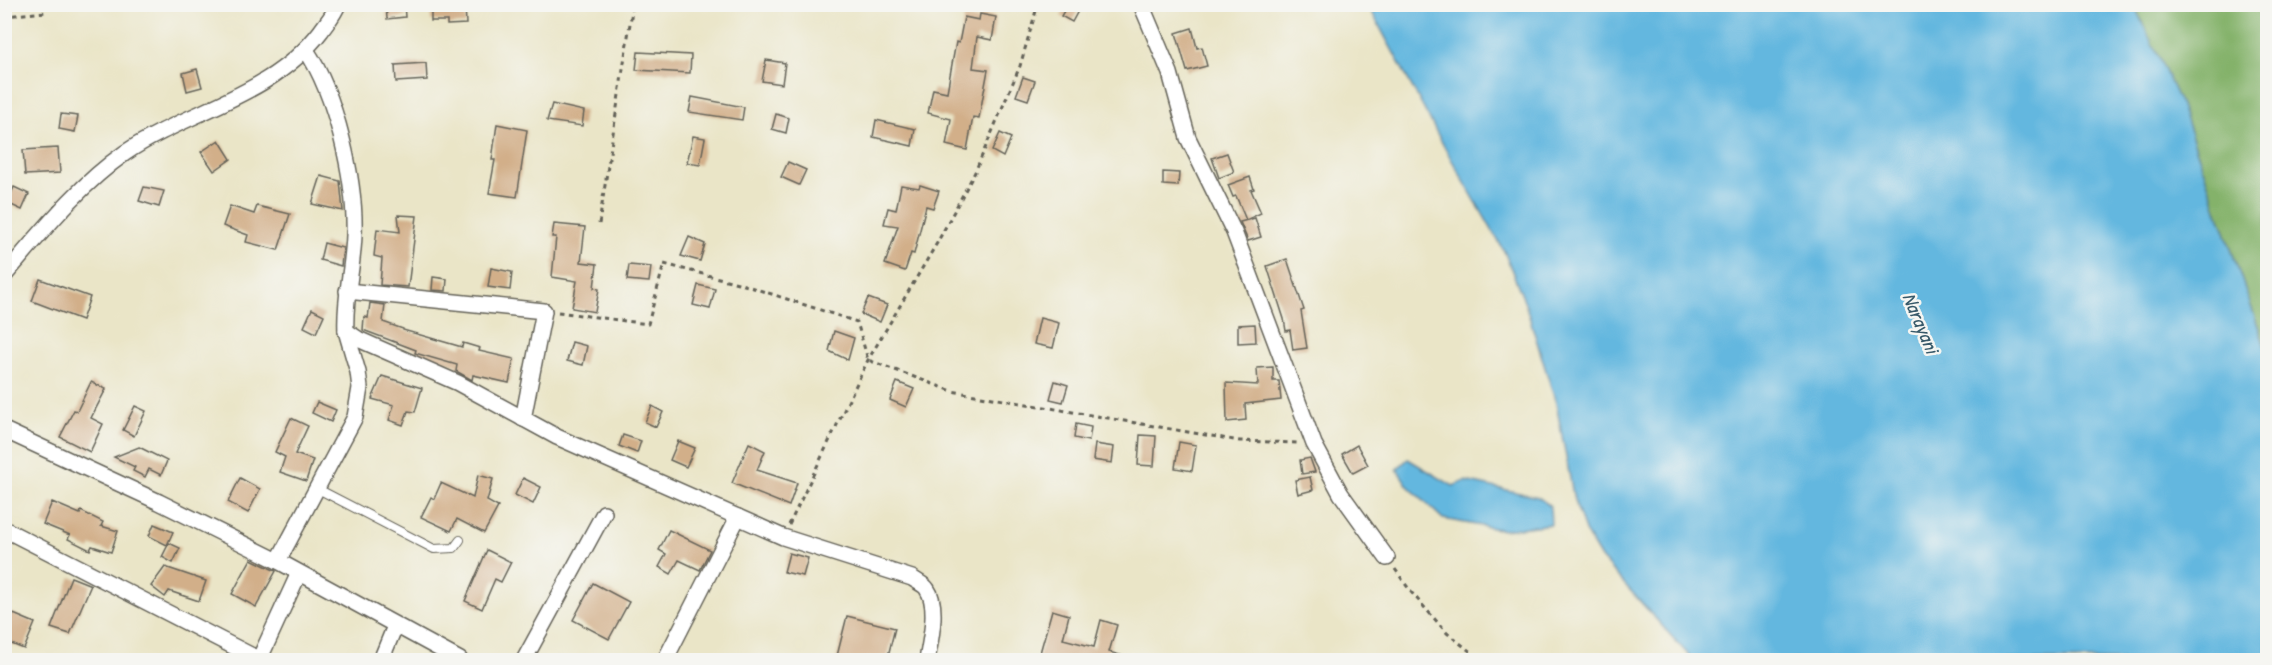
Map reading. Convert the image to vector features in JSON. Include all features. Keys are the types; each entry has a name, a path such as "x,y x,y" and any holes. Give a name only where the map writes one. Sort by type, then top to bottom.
{"street":[{"path":"4,276 40,234 104,168 150,138 262,84 306,50 334,13 338,4"},
{"path":"1142,4 1170,73 1188,138 1234,232 1314,444 1341,494 1387,558"},
{"path":"278,561 355,417 360,388 346,331 345,310 354,237 354,207 349,175 335,116 318,67 306,50"},
{"path":"347,291 544,311 523,418"},
{"path":"346,331 358,339 458,382 557,437 738,518 783,537 912,578 927,589 932,607 932,628 927,660"},
{"path":"4,430 159,502 278,561 460,660"},
{"path":"524,660 604,513"},
{"path":"665,660 738,518"},
{"path":"4,529 260,660 299,573"},
{"path":"381,660 395,626"}],"lane":[{"path":"318,489 434,549 454,548 460,540"}],"path":[{"path":"599,224 633,4"},
{"path":"783,537 868,360 937,243 975,172 1020,66 1038,4"},
{"path":"4,16 46,12"},
{"path":"544,311 648,324 664,264 738,283 858,322 868,360"},
{"path":"868,360 952,391 1240,441 1314,444"},
{"path":"1387,558 1411,592 1447,633 1481,660"}],"green space":[{"path":"2134,5 2267,5 2267,352 2180,103"}],"water":[{"name":"Narayani","path":"1368,5 2134,5 2180,103 2267,352 2267,660 1693,660 1601,558 1586,533 1574,500 1556,403 1525,303 1504,251 1446,150"},
{"path":"1408,459 1453,486 1465,481 1538,497 1550,506 1551,524 1504,530 1443,519 1408,486 1397,469"}],"building":[{"path":"386,4 404,4 405,17 387,19"},
{"path":"431,4 465,4 466,24 447,25 447,21 431,21"},
{"path":"1068,4 1079,9 1072,22 1061,16"},
{"path":"980,14 996,17 992,40 977,37 973,68 988,70 979,118 973,117 967,150 946,145 951,119 928,113 933,89 947,92 956,42 959,43 964,17 979,20"},
{"path":"1192,28 1197,48 1202,47 1207,66 1187,71 1176,33"},
{"path":"638,52 691,55 690,73 636,70"},
{"path":"766,60 785,63 782,84 762,81"},
{"path":"426,63 427,80 396,82 395,65"},
{"path":"197,69 202,87 187,91 183,73"},
{"path":"1023,77 1035,81 1028,100 1016,96"},
{"path":"692,97 744,107 742,120 689,112"},
{"path":"552,104 584,111 582,126 547,121"},
{"path":"61,114 78,116 75,132 59,129"},
{"path":"776,114 789,118 786,133 772,129"},
{"path":"876,120 915,129 912,146 873,137"},
{"path":"497,124 527,130 517,197 489,193 495,160 492,160"},
{"path":"1000,133 1011,138 1003,157 992,151"},
{"path":"693,136 705,138 700,165 687,163"},
{"path":"219,140 231,159 214,171 201,152"},
{"path":"58,148 60,173 25,175 23,150"},
{"path":"1227,153 1234,172 1219,178 1212,158"},
{"path":"788,162 806,170 799,185 781,177"},
{"path":"1163,172 1179,173 1178,186 1163,185"},
{"path":"321,176 340,181 343,211 312,204"},
{"path":"1250,177 1254,189 1251,190 1261,213 1246,220 1236,196 1233,197 1228,185"},
{"path":"901,185 919,188 920,185 939,191 933,208 926,206 914,254 911,253 905,271 885,264 898,226 884,224 888,208 896,210"},
{"path":"14,187 29,194 22,210 7,203"},
{"path":"144,187 164,191 159,207 139,201"},
{"path":"230,206 254,214 257,206 290,214 278,250 246,242 248,235 223,226"},
{"path":"398,215 417,216 408,287 380,285 382,258 374,256 377,229 400,232"},
{"path":"1255,218 1261,237 1248,241 1240,222"},
{"path":"554,224 585,227 581,262 597,264 594,288 599,289 595,312 572,308 577,281 552,277 556,237 552,237"},
{"path":"689,237 705,244 700,261 681,256"},
{"path":"324,243 343,248 341,266 320,260"},
{"path":"1287,259 1304,310 1301,311 1307,348 1293,350 1290,330 1286,331 1267,266"},
{"path":"629,265 651,267 649,282 627,280"},
{"path":"491,268 512,272 510,290 488,287"},
{"path":"433,277 447,279 446,291 432,290"},
{"path":"40,279 90,297 82,320 32,301"},
{"path":"698,285 715,289 710,309 693,305"},
{"path":"868,298 887,305 880,322 861,314"},
{"path":"370,303 385,305 383,322 403,330 462,347 463,343 480,348 479,351 514,359 509,383 473,375 472,380 456,371 457,365 415,353 416,350 363,330 364,317 368,318"},
{"path":"312,309 324,315 316,333 304,327"},
{"path":"1040,318 1059,323 1053,348 1034,344"},
{"path":"1255,324 1256,342 1238,343 1238,325"},
{"path":"834,331 854,338 848,360 829,351"},
{"path":"572,342 587,346 583,365 567,361"},
{"path":"1273,367 1273,381 1279,381 1281,400 1245,404 1246,420 1227,422 1226,383 1258,385 1257,368"},
{"path":"382,376 422,388 415,412 408,411 403,425 389,420 394,405 372,399"},
{"path":"1055,381 1068,385 1063,402 1050,399"},
{"path":"91,382 106,389 91,418 103,424 90,452 60,437 74,410 77,411"},
{"path":"897,382 914,389 906,407 890,400"},
{"path":"317,402 336,410 331,422 312,413"},
{"path":"135,406 146,411 134,436 123,430"},
{"path":"652,406 663,412 656,427 645,422"},
{"path":"291,418 308,426 295,454 313,460 306,481 280,472 285,457 275,452"},
{"path":"1076,424 1091,427 1089,441 1074,438"},
{"path":"623,435 641,441 637,453 619,446"},
{"path":"1140,435 1156,436 1154,466 1138,465"},
{"path":"678,441 695,448 686,467 670,460"},
{"path":"1179,442 1196,445 1192,471 1175,468"},
{"path":"749,443 765,451 757,470 797,483 789,506 732,483"},
{"path":"1095,444 1114,447 1112,463 1093,460"},
{"path":"1357,445 1368,465 1353,473 1342,454"},
{"path":"139,447 167,461 161,475 149,469 145,477 133,471 135,467 114,457"},
{"path":"1310,458 1315,472 1302,474 1300,460"},
{"path":"478,475 493,479 487,501 498,507 484,533 457,519 451,531 421,517 431,497 434,499 441,483 473,498"},
{"path":"1310,477 1313,490 1298,494 1295,480"},
{"path":"240,478 260,489 248,513 228,502"},
{"path":"523,478 541,487 533,504 515,495"},
{"path":"52,502 80,514 81,511 103,522 101,526 118,531 111,552 92,546 90,550 68,539 70,535 43,524"},
{"path":"154,524 173,532 167,545 149,536"},
{"path":"669,530 710,550 700,570 679,560 671,574 659,567 666,554 659,550"},
{"path":"169,543 180,548 173,563 162,557"},
{"path":"487,550 511,562 501,582 495,579 482,609 465,601"},
{"path":"789,553 808,558 803,576 784,572"},
{"path":"251,559 276,571 256,607 232,594"},
{"path":"165,567 206,581 199,601 169,591 165,597 151,586"},
{"path":"71,577 91,585 70,634 51,628"},
{"path":"593,583 629,602 609,639 573,620"},
{"path":"4,610 35,623 24,649 4,641"},
{"path":"1052,610 1069,615 1063,639 1094,647 1101,620 1117,625 1109,652 1127,657 1127,660 1038,660"},
{"path":"847,616 895,628 887,660 836,660"}]}
